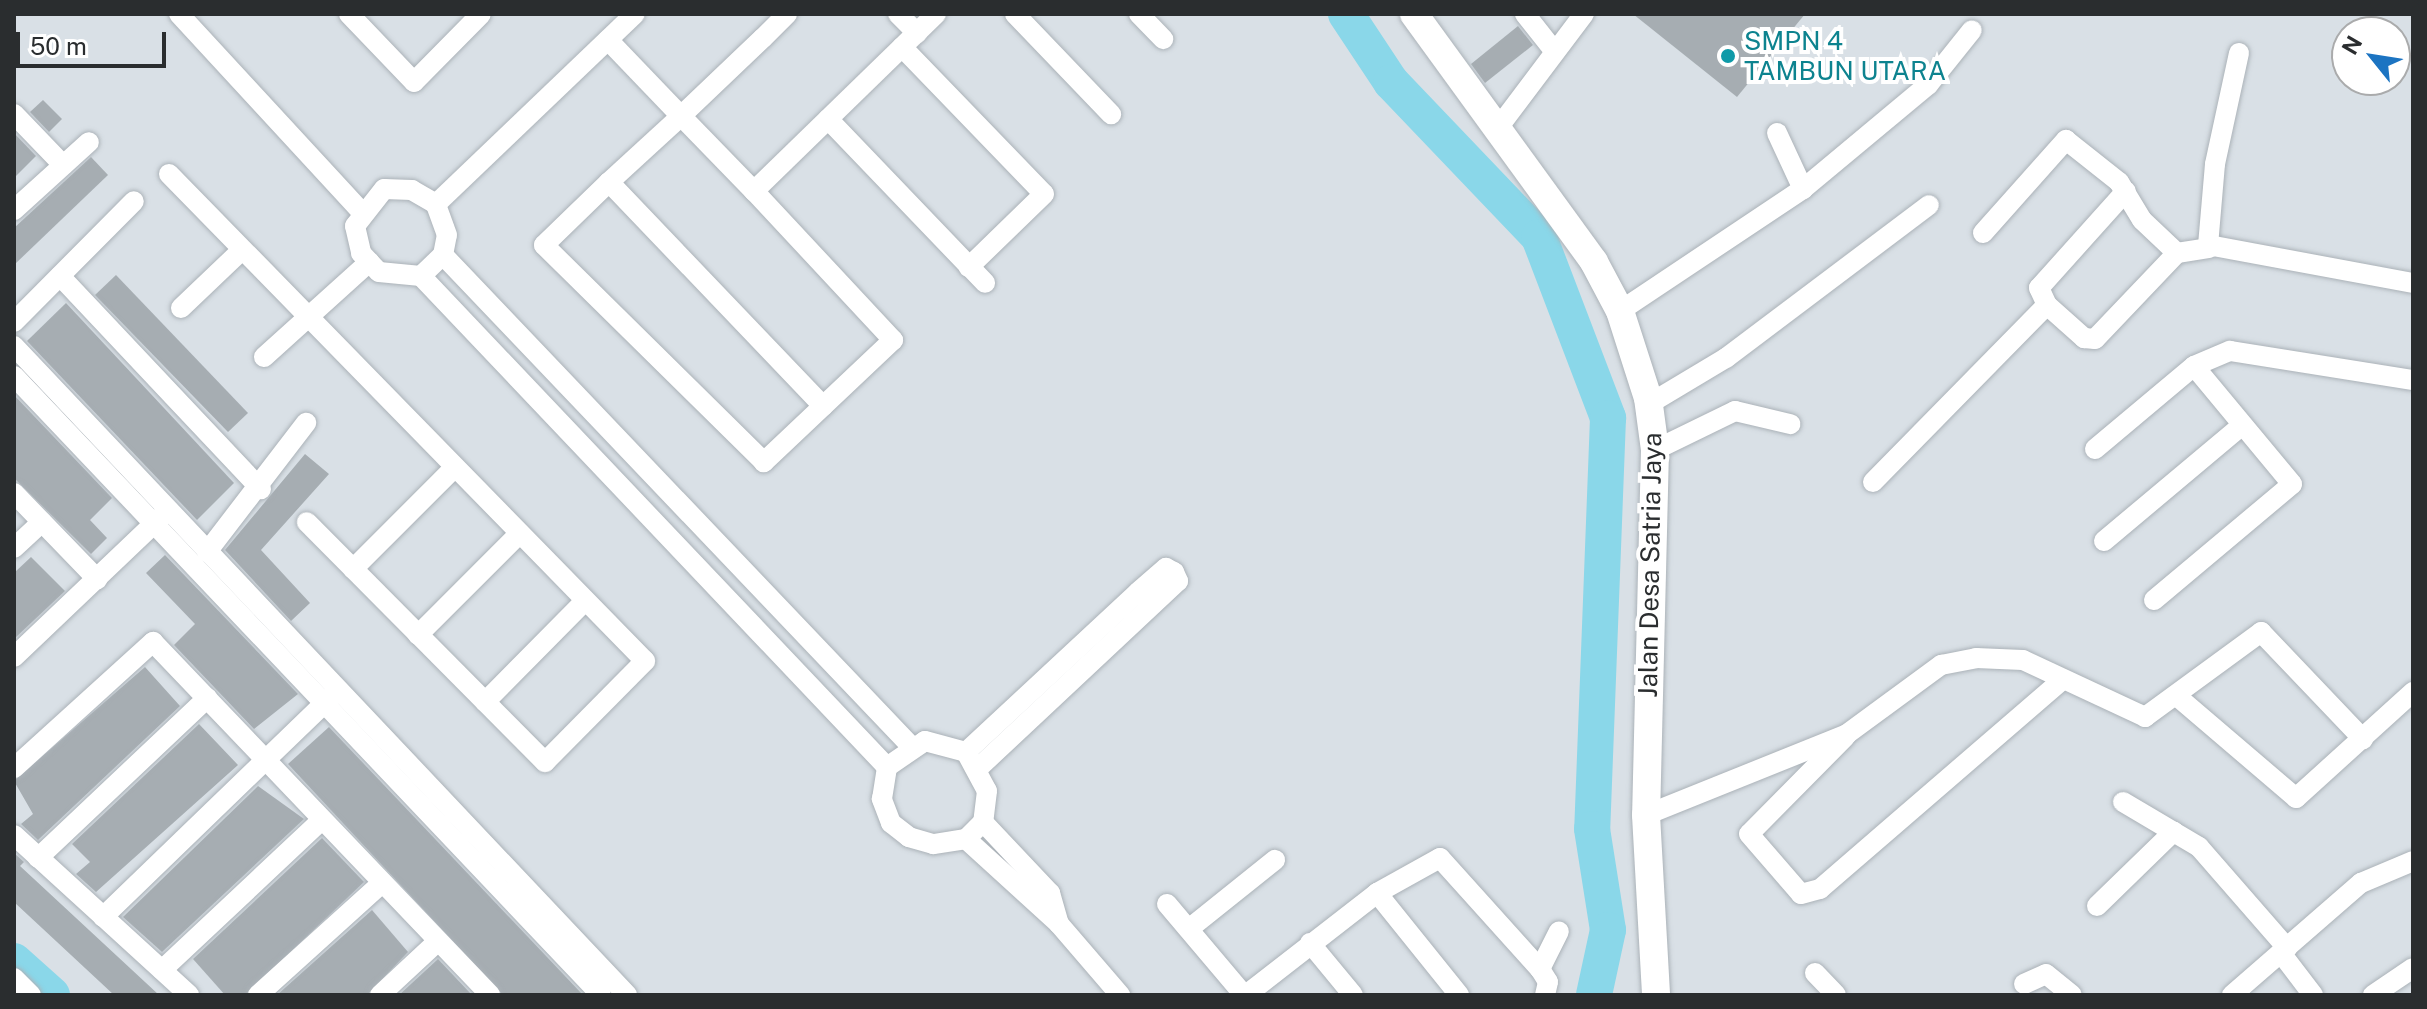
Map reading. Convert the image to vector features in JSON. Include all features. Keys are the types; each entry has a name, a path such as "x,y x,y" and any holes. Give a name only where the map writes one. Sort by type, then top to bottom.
{"street":[{"path":"179,14 361,211"},
{"path":"357,17 414,82 481,14"},
{"path":"436,204 635,14"},
{"path":"608,40 681,116 754,191 893,340 764,462 544,245 681,116 787,14"},
{"path":"898,14 909,40 1044,194 969,267"},
{"path":"754,191 936,14"},
{"path":"1015,14 1111,114"},
{"path":"1139,14 1163,39"},
{"name":"Jalan Desa Satria Jaya","path":"1414,14 1498,128 1620,311 1649,404 1655,450 1646,815 1656,995"},
{"path":"1525,14 1555,52"},
{"path":"1498,128 1584,14"},
{"path":"1620,311 1803,189 1928,85 1972,30"},
{"path":"2210,248 2215,164 2239,53"},
{"path":"14,114 63,165"},
{"path":"828,119 985,283"},
{"path":"1777,133 1803,189"},
{"path":"1983,233 2063,140 2126,191 2142,220 2177,253"},
{"path":"14,210 89,142"},
{"path":"169,174 305,319 645,661 545,762 307,522"},
{"path":"609,182 823,406"},
{"path":"421,276 443,255 447,235 436,204 412,190 384,189 361,211 355,226 369,262 379,272 421,276 887,767"},
{"path":"2126,191 2039,288 2047,305 2084,338 2095,339 2177,253 2210,248 2413,283"},
{"path":"14,322 134,201"},
{"path":"1649,404 1726,358 1929,205"},
{"path":"181,308 242,250"},
{"path":"443,255 910,745"},
{"path":"264,357 369,262"},
{"path":"60,276 261,489"},
{"path":"1873,482 2047,305"},
{"path":"14,346 161,518 207,552 331,697"},
{"path":"2095,449 2194,366 2230,351 2413,380"},
{"path":"2154,600 2292,484 2194,366"},
{"path":"14,376 161,518 573,952 627,995"},
{"path":"1655,450 1735,411 1790,424"},
{"path":"207,552 261,489 306,423"},
{"path":"2104,541 2242,425"},
{"path":"353,569 454,468"},
{"path":"14,493 97,579"},
{"path":"14,657 161,518"},
{"path":"14,548 42,522"},
{"path":"418,635 519,534"},
{"path":"1166,568 1174,572 1178,581 972,759 1138,592 1166,568"},
{"path":"485,702 585,601"},
{"path":"2063,679 1820,889 1801,894 1749,834 1847,734 1949,662 2013,657 2063,679 2133,716 2156,714 2261,632 2363,739"},
{"path":"14,768 149,642 207,698 490,995"},
{"path":"2179,698 2292,798 2363,739 2413,692"},
{"path":"103,917 269,764 331,697"},
{"path":"38,858 207,698"},
{"path":"1646,815 1847,734"},
{"path":"944,742 972,759 987,791 983,822 966,839 933,844 891,823 882,799 887,767 910,745 944,742"},
{"path":"2123,802 2199,847 2284,951 2313,995"},
{"path":"162,970 322,820"},
{"path":"983,822 1050,893 1059,924"},
{"path":"2097,906 2174,831"},
{"path":"14,835 189,995"},
{"path":"966,839 1059,924 1120,995"},
{"path":"1167,904 1245,995 1377,893 1442,858 1540,969 1548,982 1545,995"},
{"path":"1190,928 1275,860"},
{"path":"2232,995 2361,883 2413,861"},
{"path":"258,995 382,883"},
{"path":"1377,893 1459,995"},
{"path":"1540,969 1559,931"},
{"path":"380,995 437,942"},
{"path":"1310,943 1353,995"},
{"path":"573,952 601,995"},
{"path":"2373,995 2413,968"},
{"path":"1815,973 1836,995"},
{"path":"2024,984 2046,974 2072,995"},
{"path":"14,978 31,995"}],"building":[{"name":"SMPN 4 TAMBUN UTARA","path":"1633,14 1805,14 1737,97"},
{"path":"1518,26 1533,45 1485,83 1471,64"},
{"path":"43,100 62,119 49,132 30,112"},
{"path":"14,133 36,156 14,178"},
{"path":"91,157 108,175 14,265 14,228"},
{"path":"116,275 248,413 228,432 95,295"},
{"path":"66,303 234,483 197,520 27,341"},
{"path":"14,395 112,498 90,520 107,538 91,554 14,478"},
{"path":"305,454 329,474 261,550 310,603 291,621 225,550"},
{"path":"165,555 298,694 254,729 174,645 195,624 146,573"},
{"path":"31,557 65,591 14,639 14,573"},
{"path":"145,667 180,706 38,840 21,824 33,814 14,781"},
{"path":"199,724 238,765 96,892 76,874 90,862 72,844"},
{"path":"329,727 583,995 503,995 288,764"},
{"path":"258,786 304,819 162,952 123,917"},
{"path":"322,838 364,882 245,995 225,995 193,959"},
{"path":"14,853 24,862 20,866 159,995 114,995 14,902"},
{"path":"372,910 408,952 367,995 277,995"},
{"path":"438,959 472,995 399,995"}],"waterway":[{"path":"1346,14 1391,82 1539,237 1608,418 1592,829 1608,930 1594,995"},
{"path":"14,961 52,995"}],"place":[{"name":"SMPN 4 TAMBUN UTARA","path":"1728,56"}]}
